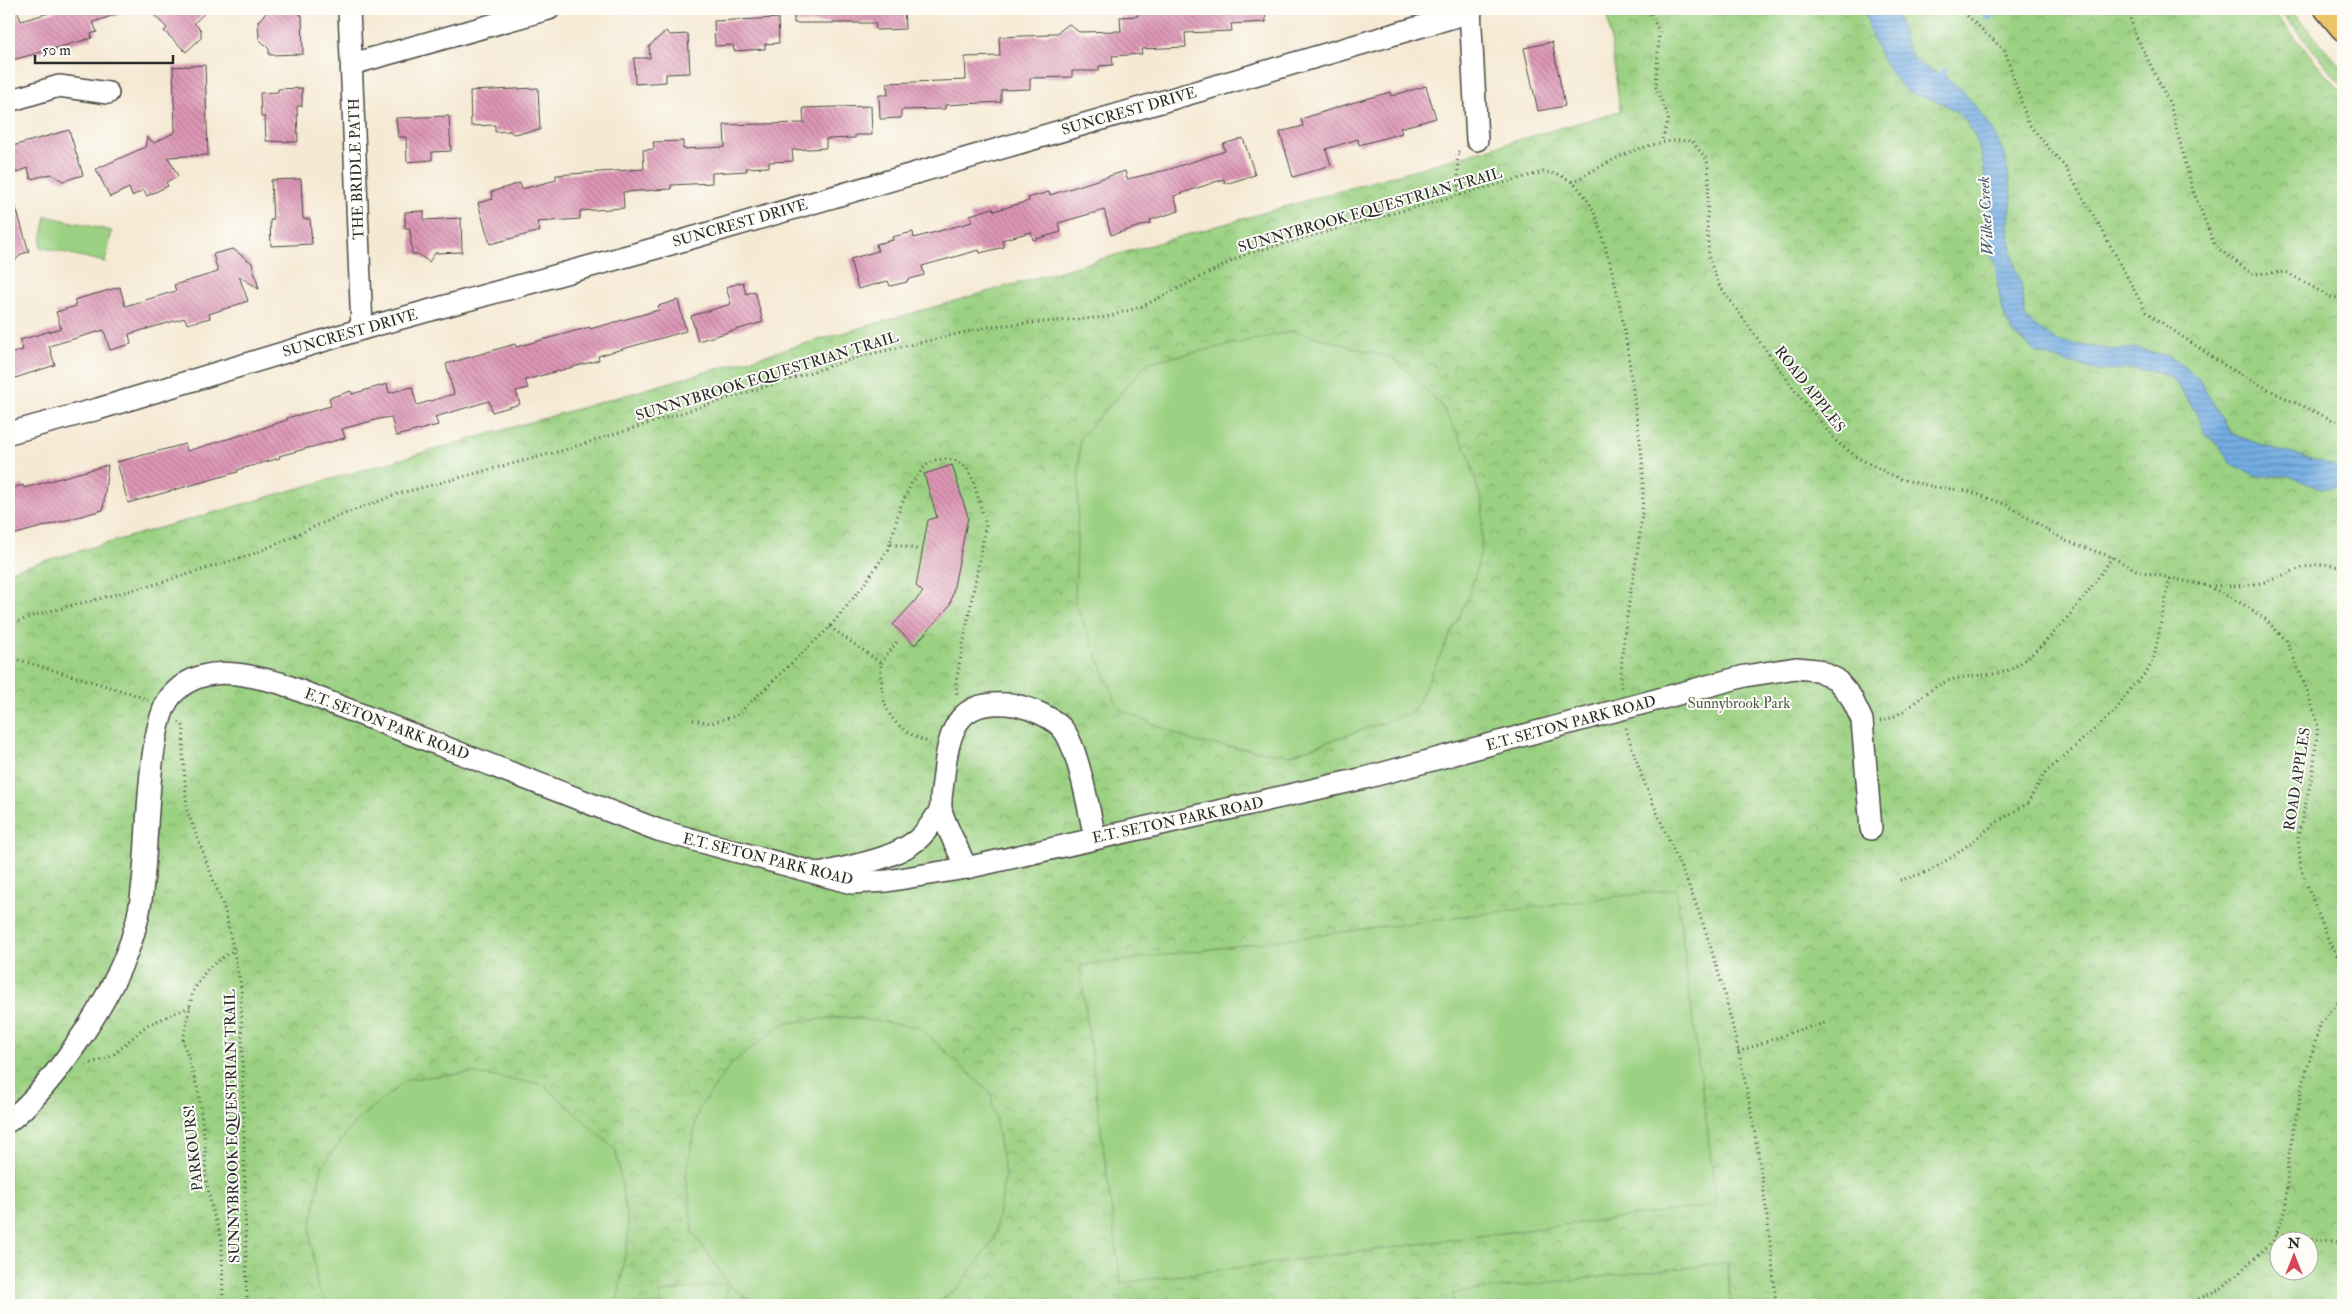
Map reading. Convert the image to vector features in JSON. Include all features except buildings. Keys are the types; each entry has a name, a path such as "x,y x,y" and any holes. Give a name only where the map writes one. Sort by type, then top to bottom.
{"main road":[{"path":"2328,9 2343,26"}],"street":[{"name":"THE BRIDLE PATH","path":"349,9 362,329"},
{"path":"352,64 549,9"},
{"path":"1468,142 1470,10"},
{"name":"SUNCREST DRIVE","path":"9,433 98,409 362,329 680,241 1470,10"},
{"path":"9,102 60,86 108,93"},
{"name":"E.T. SETON PARK ROAD","path":"9,1121 24,1108 70,1052 108,992 123,963 135,931 143,884 152,767 163,707 177,690 188,682 205,675 232,673 262,678 321,698 658,830 852,883 887,881 966,868 1365,778 1745,676 1796,668 1817,670 1836,679 1851,698 1863,724 1871,829"},
{"path":"966,868 941,809 947,750 958,719 976,706 998,703 1018,706 1050,719 1064,730 1073,748 1095,838"},
{"path":"820,874 884,857 902,850 918,839 941,809"}],"path":[{"path":"1650,9 1659,32 1656,87 1669,118 1660,144"},
{"path":"1960,9 2006,51 2028,123 2065,167 2101,228 2146,312 2224,364 2282,396 2343,425"},
{"path":"2128,9 2135,34 2170,104 2192,188 2215,246 2252,274 2286,272 2330,297 2343,299"},
{"name":"ROAD APPLES","path":"1572,182 1632,150 1678,140 1692,141 1707,160 1709,178 1707,221 1709,259 1719,285 1793,388 1837,442 1858,458 1900,479 1935,487 1968,491 1999,502 2066,541 2112,557 2138,571 2208,586 2244,605 2265,619 2286,640 2307,690 2318,726 2313,771 2298,837 2301,868 2330,944 2343,964"},
{"path":"1459,196 1457,152 1462,150 1468,142"},
{"name":"SUNNYBROOK EQUESTRIAN TRAIL","path":"9,626 35,615 156,584 256,553 336,517 398,494 564,450 862,356 992,326 1126,313 1154,301 1246,254 1542,172 1557,173 1572,182 1588,200 1593,210 1618,289 1626,334 1642,463 1642,526 1623,652 1622,710 1643,778 1702,921 1738,1052 1748,1098 1764,1205 1776,1305"},
{"path":"693,720 711,723 736,716 830,627 863,586 891,544 900,508 911,484 924,467 934,460 947,459 957,461 967,468 973,480 986,525 956,682 958,719"},
{"path":"891,544 920,550"},
{"path":"1863,724 1885,721 1908,708 1946,681 2010,670 2052,636 2112,557"},
{"path":"2208,586 2256,584 2302,566 2336,565 2343,569"},
{"path":"1900,880 1928,872 1955,855 1997,822 2028,803 2044,774 2116,710 2132,687 2147,672 2154,658 2170,578"},
{"path":"830,627 881,663"},
{"path":"899,639 881,663 880,686 884,704 889,714 905,732 947,750"},
{"name":"SUNNYBROOK EQUESTRIAN TRAIL","path":"9,657 130,693 163,707 184,727 183,753 187,810 225,911 235,950 243,1003 247,1305"},
{"name":"PARKOURS!","path":"223,1305 222,1240 212,1213 206,1180 206,1142 198,1090 183,1041 193,991 208,968 235,950"},
{"path":"2277,1232 2286,1210 2288,1159 2303,1083 2321,1022 2343,997"},
{"path":"50,1078 112,1056 147,1025 190,1007"},
{"path":"1738,1052 1826,1023"},
{"path":"2320,1240 2343,1242"},
{"path":"2185,1305 2222,1288 2270,1245"}],"green space":[{"name":"Sunnybrook Park","path":"1607,9 2271,9 2343,94 2343,1305 9,1305 9,571 1620,111"},
{"path":"2278,9 2290,9 2343,69 2343,86"},
{"path":"46,216 112,231 105,262 40,247"},
{"path":"1295,331 1395,359 1441,405 1468,453 1483,507 1481,551 1470,594 1413,712 1290,755 1195,742 1119,709 1075,602 1080,438 1149,362"},
{"path":"1676,889 1717,1205 1121,1283 1080,966"},
{"path":"845,1017 919,1027 991,1094 1005,1175 994,1240 958,1288 934,1305 758,1305 732,1288 693,1233 686,1175 698,1110 732,1063 784,1023"},
{"path":"469,1073 543,1084 616,1150 629,1232 618,1296 611,1305 329,1305 318,1289 310,1232 322,1166 357,1120 408,1079"},
{"path":"1727,1263 1731,1305 1454,1305 1453,1293"},
{"path":"726,1283 729,1305 661,1305 659,1293"}],"water":[{"path":"1866,9 1895,9 1906,44 1913,57 1920,65 1942,75 1962,90 1987,121 2005,154 2012,198 2008,230 2016,271 2021,283 2025,316 2035,327 2059,342 2116,350 2137,348 2167,356 2179,362 2198,378 2232,434 2265,446 2343,468 2343,486 2320,489 2290,476 2254,476 2231,463 2218,445 2205,434 2199,417 2170,377 2151,371 2134,369 2100,371 2064,362 2036,352 2013,333 2005,317 2000,299 1995,263 1987,249 1989,230 1984,167 1976,139 1960,115 1948,106 1909,92 1898,83 1891,74 1874,41"}],"waterway":[{"path":"1977,9 1990,18"},
{"path":"1938,81 1945,70"}],"water label":[{"name":"Wilket Creek","path":"1985,216"}]}
